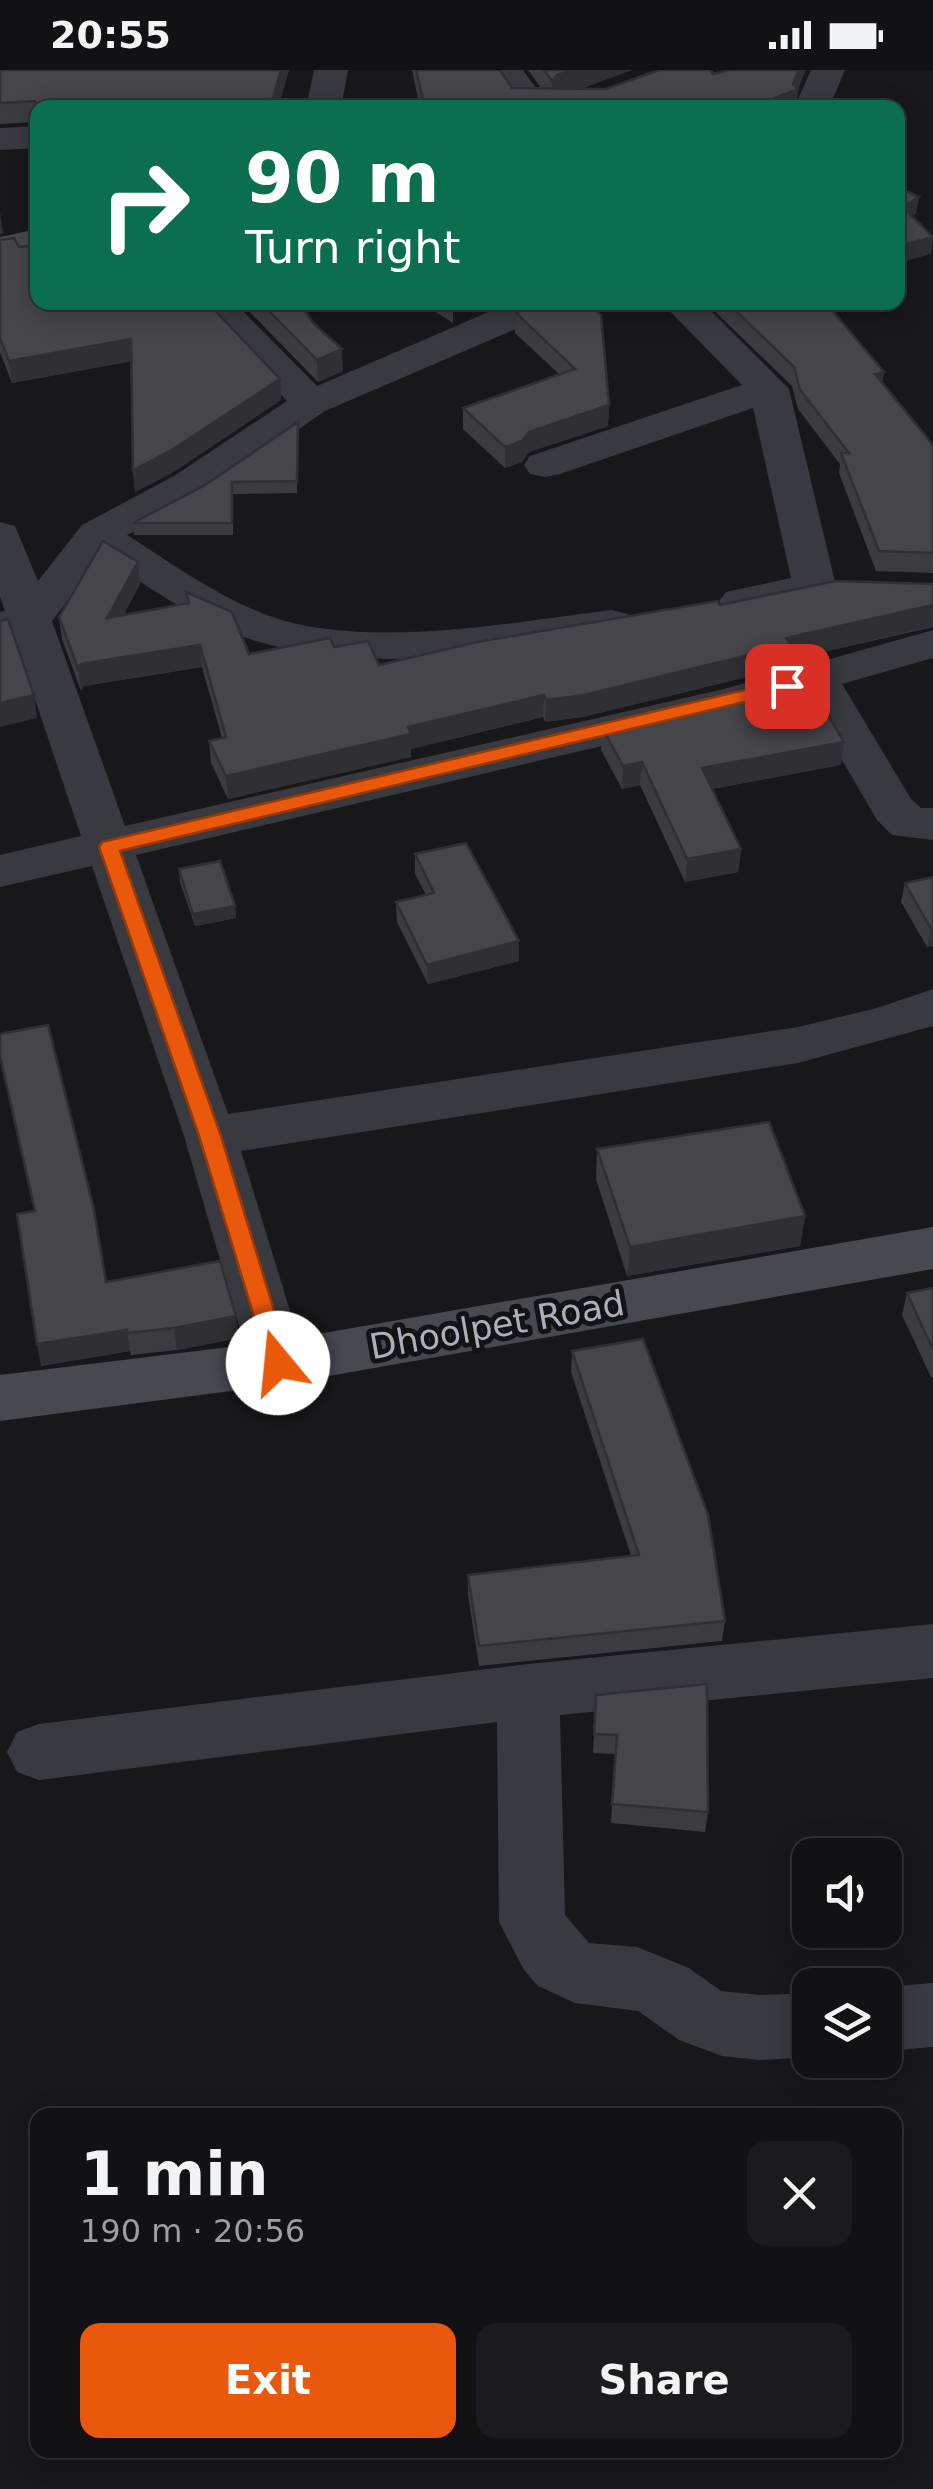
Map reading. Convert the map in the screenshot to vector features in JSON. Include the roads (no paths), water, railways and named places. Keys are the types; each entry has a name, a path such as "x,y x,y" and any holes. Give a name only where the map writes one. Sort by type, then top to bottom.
{"main road":[{"path":"0,248 30,242"},
{"name":"Dhoolpet Road","path":"0,1398 278,1363 933,1248"}],"street":[{"path":"325,100 331,70"},
{"path":"506,70 527,100"},
{"path":"815,100 828,70"},
{"path":"0,139 30,138"},
{"path":"220,310 311,402"},
{"path":"15,623 97,534 189,485 311,402 527,310"},
{"path":"688,310 769,389 834,587 708,608"},
{"path":"545,465 769,389"},
{"path":"97,534 216,609 293,636 387,645 656,619"},
{"path":"0,535 15,623 109,847 210,1136 278,1363"},
{"path":"0,871 730,702 933,644"},
{"path":"816,678 894,809 909,824 933,824"},
{"path":"210,1136 798,1045 886,1024 933,1007"},
{"path":"39,1752 528,1692 933,1651"},
{"path":"528,1692 532,1922 549,1954 577,1974 628,1978 658,1986 708,2020 761,2028 792,2026"},
{"path":"902,2018 933,2015"}]}
